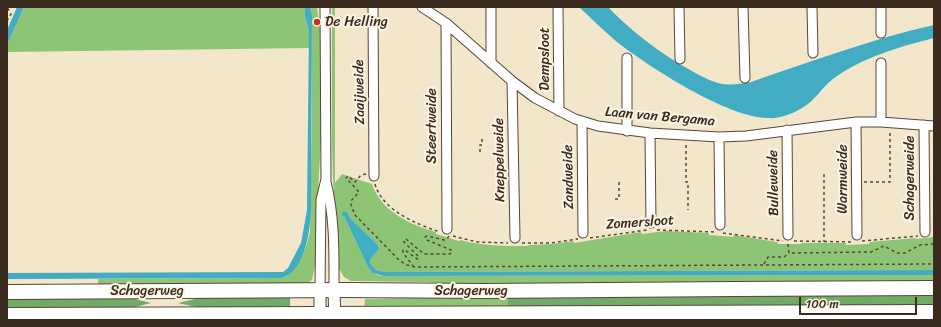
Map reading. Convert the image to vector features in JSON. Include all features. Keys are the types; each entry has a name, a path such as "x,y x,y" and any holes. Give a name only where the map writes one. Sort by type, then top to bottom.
{"main road":[{"name":"Schagerweg","path":"7,292 327,290 484,292 934,288"},
{"name":"Schagerweg","path":"7,315 335,317 934,312"}],"street":[{"path":"320,317 327,290 333,226 331,199 326,179 325,7"},
{"name":"Zaaijweide","path":"373,7 374,176"},
{"name":"Laan van Bergama","path":"422,7 446,23 512,81 535,98 559,111 598,126 627,131 719,137 746,136 856,122 881,122 934,126"},
{"path":"490,7 491,63"},
{"name":"Dempsloot","path":"558,7 559,111"},
{"path":"679,7 680,59"},
{"path":"743,7 745,78"},
{"path":"812,7 813,53"},
{"path":"881,7 881,33"},
{"name":"Steertweide","path":"446,23 446,232"},
{"path":"627,58 627,131"},
{"path":"880,63 881,122"},
{"name":"Kneppelweide","path":"512,81 516,241"},
{"name":"Zandweide","path":"582,121 583,233"},
{"name":"Warmweide","path":"856,122 857,236"},
{"name":"Schagerweide","path":"921,234 924,125"},
{"name":"Bulleweide","path":"787,130 787,239"},
{"path":"650,133 652,227"},
{"path":"719,137 720,225"},
{"path":"326,179 321,200 327,290 335,317"}],"path":[{"path":"7,7 11,14 7,21"},
{"path":"857,182 890,182 890,128"},
{"path":"480,152 482,137"},
{"path":"686,145 688,210"},
{"path":"824,174 824,242"},
{"path":"361,175 355,182 348,176 346,178 359,192 351,201 355,215 400,261 415,267 934,264"},
{"name":"Zomersloot","path":"374,176 378,193 389,206 414,222 477,242 516,241 551,243 652,227 824,242 866,241 921,234"},
{"path":"615,199 619,199 619,179"},
{"path":"415,267 402,252 404,249 416,259 419,257 404,242 404,240 406,239 424,254 449,254 452,253 451,250 425,238 427,236 446,240 448,238 446,232"},
{"path":"787,239 789,253"},
{"path":"764,265 768,257 784,257 789,253 871,252 884,246 897,253 901,253 908,252 920,245 934,244"}],"green space":[{"path":"24,7 305,7 305,17 309,30 309,48 7,52 7,45"},
{"path":"310,7 317,7 321,37 321,138 315,266 312,280 304,285 190,287 164,284 98,285 98,279 282,278 287,276 305,250 310,232 312,14"},
{"path":"332,7 335,7 335,183 342,174 372,184 376,194 389,209 407,221 436,232 436,234 459,241 519,246 573,241 574,243 641,232 642,234 666,231 709,233 709,235 733,237 734,235 777,242 778,244 869,244 870,242 934,237 934,270 385,272 376,270 370,263 370,260 379,249 377,244 350,218 347,212 344,216 368,267 377,275 934,275 934,284 471,286 427,282 351,281 344,277 336,264 332,145"},
{"path":"934,293 934,306 509,310 507,296"},
{"path":"290,294 290,306 209,310 178,303 208,296"},
{"path":"122,296 151,303 131,308 7,310 7,297"},
{"path":"507,296 509,310 364,310 365,299"}],"water":[{"path":"17,7 24,7 7,45 7,30"},
{"path":"305,7 310,7 312,14 311,211 305,249 301,259 290,274 282,278 7,279 7,273 283,272 288,268 301,243 307,210 309,30 305,17"},
{"path":"579,7 608,7 647,42 668,56 704,77 718,83 726,84 751,82 819,58 934,25 934,38 895,49 869,59 833,79 811,102 802,108 786,116 768,118 751,116 732,110 711,101 668,77 617,42"},
{"path":"342,212 347,212 350,218 377,244 379,249 370,260 370,263 376,270 385,272 934,270 934,275 384,276 373,273 368,267 344,216 342,216"}],"place":[{"name":"De Helling","path":"317,22"}]}
